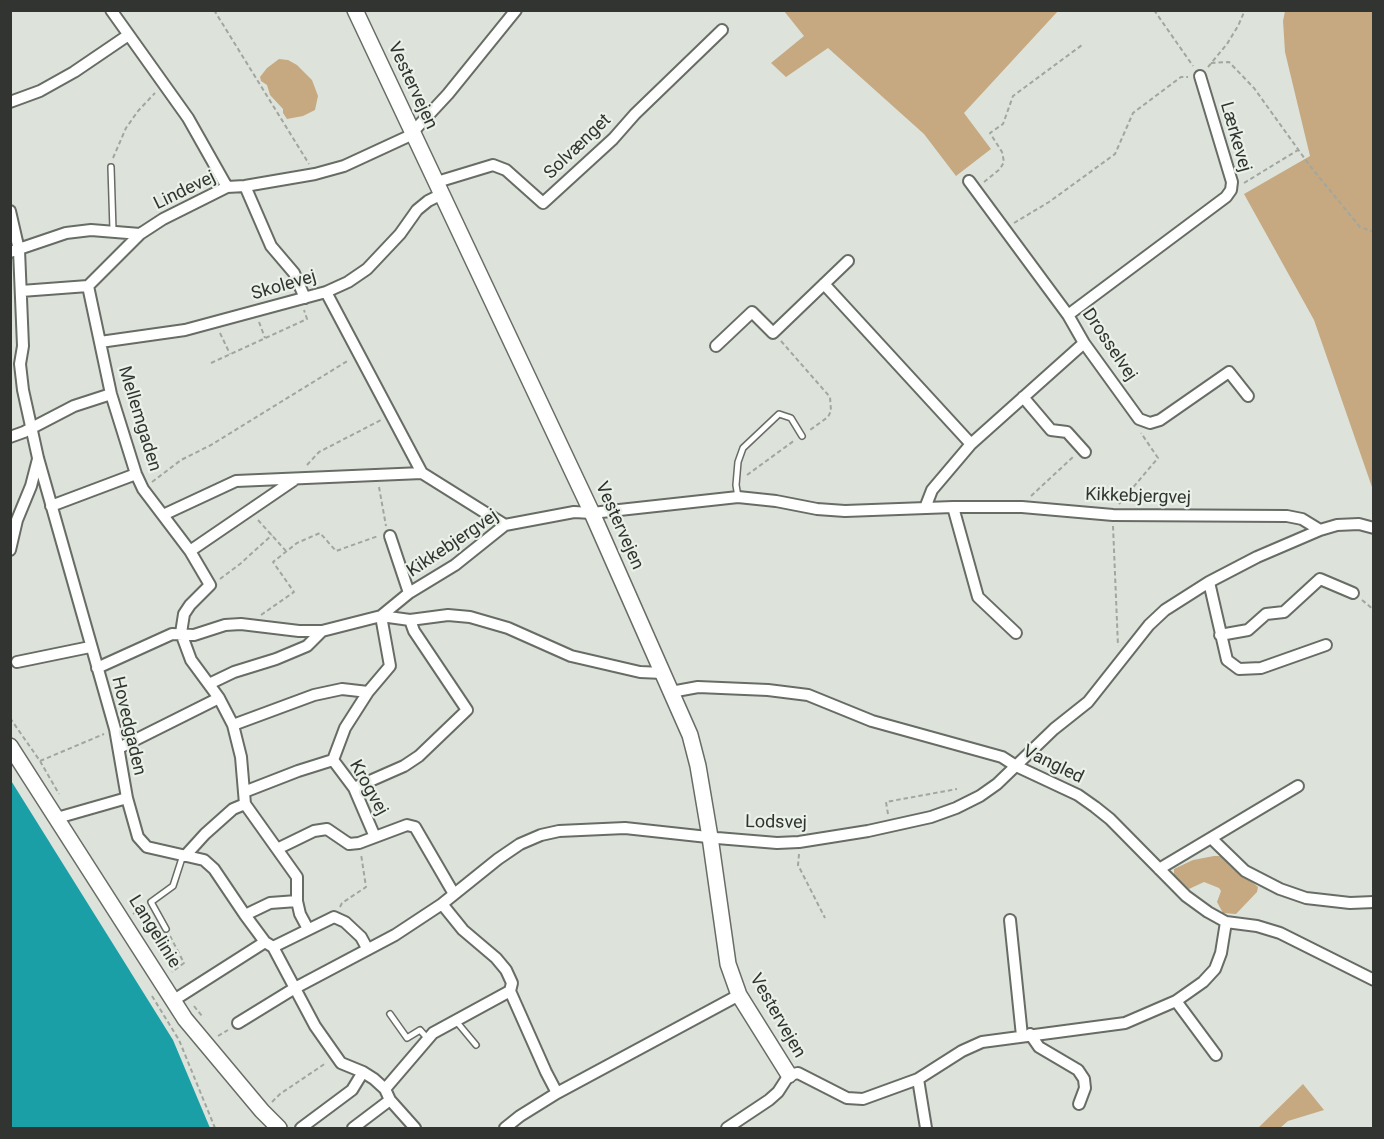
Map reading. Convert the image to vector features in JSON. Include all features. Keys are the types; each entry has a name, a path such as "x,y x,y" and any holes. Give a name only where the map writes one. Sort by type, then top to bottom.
{"street":[{"path":"111,10 127,36 188,118 226,187"},
{"name":"Vestervejen","path":"355,10 591,513 690,735 710,837 728,964 739,995 789,1075"},
{"path":"414,132 478,59 516,10"},
{"name":"Solvænget","path":"440,188 493,165 506,170 543,203 613,139 635,114 722,30"},
{"path":"10,102 40,91 74,72 127,36"},
{"name":"Lærkevej","path":"1068,315 1226,197 1231,190 1232,182 1200,76"},
{"name":"Lindevej","path":"88,286 140,234 163,219 226,187 246,186 315,174 344,166 414,132"},
{"name":"Drosselvej","path":"972,185 1068,315 1084,343 1139,419"},
{"path":"246,186 271,246 294,273 303,298"},
{"name":"Skolevej","path":"100,342 173,332 326,292 348,282 367,269 400,234 417,210 440,188"},
{"name":"Hovedgaden","path":"10,211 21,291 23,346 15,365 33,427 38,458 51,506 115,729 127,798 138,837 147,847 204,860 214,869 245,915 269,945 315,1026 341,1063 363,1072 385,1089 390,1100 415,1128"},
{"path":"15,251 66,233 113,230 140,234"},
{"path":"716,346 752,312 773,333 848,261"},
{"path":"824,284 971,444"},
{"path":"21,291 88,286"},
{"name":"Mellemgaden","path":"88,286 111,394 136,474 143,489 190,551 210,585"},
{"path":"326,292 422,473 505,525"},
{"path":"925,508 932,490 971,444 1084,343"},
{"path":"1139,419 1150,423 1160,420 1229,372 1248,396"},
{"path":"10,437 74,406 111,394"},
{"path":"1023,397 1051,430 1066,432 1083,450"},
{"path":"10,550 14,518 31,486 38,458"},
{"path":"163,515 236,481 422,473"},
{"path":"51,506 136,474"},
{"path":"190,551 295,480"},
{"name":"Kikkebjergvej","path":"97,668 172,634 194,635 225,625 322,631 381,616 409,593 455,566 505,525 574,512 591,513 738,497 845,511 1022,507 1113,515 1287,516 1302,519 1320,530"},
{"path":"953,507 978,597 1016,633"},
{"name":"Lodsvej","path":"238,1023 295,988 395,935 442,904 498,859 520,844 541,835 559,831 626,828 777,843 799,842 891,826 931,817 956,808 980,796 1016,766 1054,729 1088,702 1149,625 1165,610 1209,582 1320,530 1337,525 1359,524 1374,528"},
{"path":"390,536 409,593"},
{"path":"1220,635 1248,630 1266,614 1284,612 1320,579 1353,593"},
{"path":"1209,582 1227,660 1239,669 1261,668 1326,645"},
{"path":"210,585 190,604 184,614 181,633 190,660 219,698 233,725 241,757 244,798 297,877 297,902 308,929"},
{"path":"381,616 410,620 448,615 477,618 508,628 571,656 640,672 663,674"},
{"name":"Krogvej","path":"381,616 390,666 368,692 345,728 333,760 354,788 375,837 407,825 415,827 454,894"},
{"path":"354,788 404,766 419,756 467,710 414,631 410,620"},
{"path":"209,684 234,672 276,659 307,646 322,631"},
{"path":"17,662 90,647"},
{"name":"Vangled","path":"671,692 698,687 768,690 808,695 872,721 1002,758 1052,781 1095,807 1110,819 1186,896 1208,912 1226,922 1257,926 1280,933 1374,980"},
{"path":"233,725 315,695 342,689 368,692"},
{"path":"119,748 219,698"},
{"name":"Langelinie","path":"10,746 184,1018 279,1128"},
{"path":"184,856 244,798 298,771 333,760"},
{"path":"1159,869 1298,786"},
{"path":"57,818 127,798"},
{"path":"277,849 314,831 327,829 349,844 375,837"},
{"path":"1211,838 1245,871 1280,889 1306,898 1350,903 1374,902"},
{"path":"245,915 270,903 297,902"},
{"path":"442,904 463,930 496,958 506,970 512,983 510,991 557,1093"},
{"path":"174,1000 269,945 334,917 345,922 361,937 367,948"},
{"path":"1010,920 1026,1035 1039,1047 1078,1070 1084,1079 1085,1088 1079,1104"},
{"path":"727,1128 769,1100 789,1075 798,1073 847,1098 863,1099 918,1079 962,1051 982,1042 1125,1023 1176,1001 1203,982 1215,969 1221,953 1226,922"},
{"path":"385,1089 433,1033 510,991"},
{"path":"505,1128 557,1093 739,995"},
{"path":"1176,1001 1215,1055"},
{"path":"301,1128 352,1090 363,1072"},
{"path":"918,1079 926,1128"},
{"path":"353,1128 390,1100"}],"lane":[{"path":"111,168 113,230"},
{"path":"738,497 736,485 738,462 743,448 779,414 790,418 802,436"},
{"path":"166,929 151,902 173,886 184,856"},
{"path":"390,1014 407,1038 420,1030 428,1039"},
{"path":"455,1020 476,1045"}],"path":[{"path":"214,10 315,174"},
{"path":"1154,10 1200,76"},
{"path":"1005,230 1025,215 1049,202 1115,153 1132,113 1181,77 1200,76 1227,44 1245,10"},
{"path":"972,185 1000,169 1004,162 1002,152 990,133 1003,124 1013,96 1082,45"},
{"path":"1211,63 1228,62 1254,88 1298,150 1360,227 1374,232"},
{"path":"111,168 113,154 126,128 163,84"},
{"path":"1231,190 1298,150"},
{"path":"211,363 308,319 303,298"},
{"path":"254,311 265,338"},
{"path":"216,322 230,354"},
{"path":"143,489 181,460 211,445 360,354"},
{"path":"295,480 319,452 392,415"},
{"path":"1119,664 1113,515 1115,508 1158,458 1141,433 1139,419"},
{"path":"1022,507 1083,450"},
{"path":"250,625 294,592 273,562 297,543 320,533 336,551 387,533 377,476"},
{"path":"250,510 286,551"},
{"path":"210,585 216,583 240,564 272,535"},
{"path":"1353,593 1374,610"},
{"path":"25,768 115,729"},
{"path":"891,826 886,802 957,789"},
{"path":"799,842 798,865 825,918"},
{"path":"334,917 342,903 366,887 359,843"},
{"path":"136,912 142,908"},
{"path":"166,929 184,963 174,971"},
{"path":"148,989 179,1040 215,1128"},
{"path":"262,1111 280,1094 336,1056"}],"shaded area":[{"path":"784,11 1058,11 964,113 991,149 956,176 924,134 828,48 786,77 771,63 804,36"},
{"path":"1285,11 1373,11 1373,490 1314,320 1244,194 1310,156 1285,52 1283,21"},
{"path":"279,59 288,60 297,65 312,80 318,96 315,110 303,116 287,119 283,109 270,95 267,85 261,81 260,77"},
{"path":"1221,856 1258,887 1257,892 1236,914 1223,913 1217,902 1221,891 1219,888 1204,882 1189,889 1174,875 1174,869 1193,860"},
{"path":"1303,1084 1324,1110 1288,1121 1280,1128 1258,1128"}],"water":[{"path":"10,779 173,1040 210,1128 11,1128"}]}
